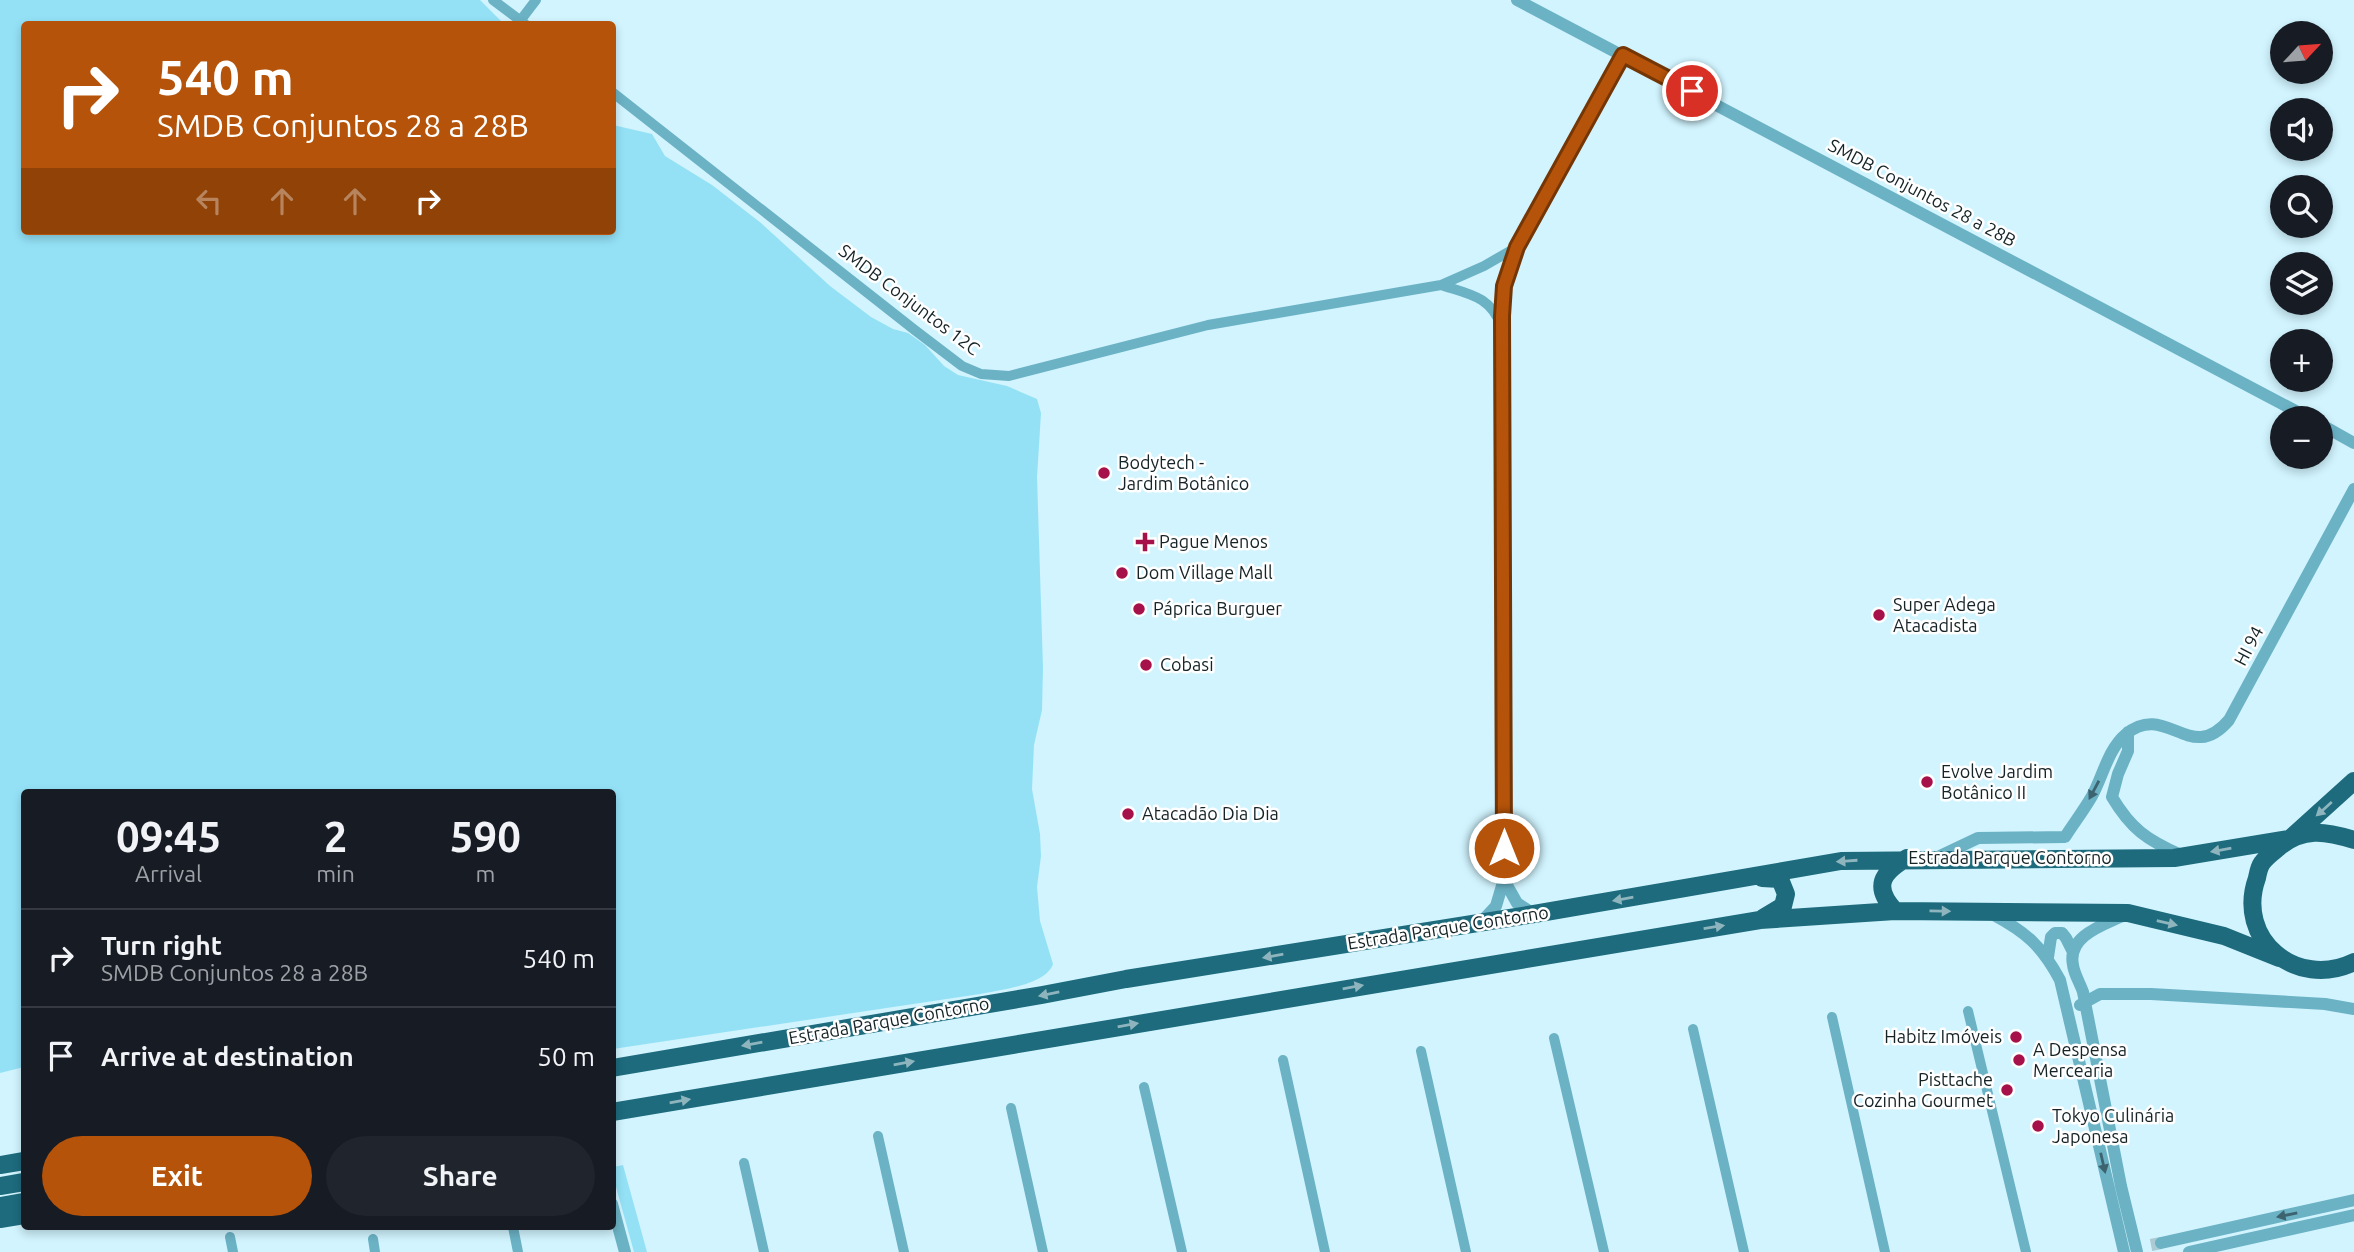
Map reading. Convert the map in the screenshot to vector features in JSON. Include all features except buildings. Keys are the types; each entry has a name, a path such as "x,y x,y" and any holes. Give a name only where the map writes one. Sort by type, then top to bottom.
{"highway":[{"path":"2279,958 2257,930 2251,895 2262,862 2354,781"},
{"name":"Estrada Parque Contorno","path":"616,1067 1126,979 1534,914 1841,861 2186,857 2323,831 2354,841"},
{"path":"1895,911 1885,900 1881,885 1889,869 1907,859"},
{"path":"1750,877 1780,879 1786,894 1783,906 1760,920"},
{"path":"616,1111 1760,920 1895,911 2127,913 2224,936 2299,968 2321,971 2341,968 2354,962"},
{"path":"0,1165 21,1162"},
{"path":"0,1206 21,1202"},
{"path":"0,1219 21,1216"}],"street":[{"path":"493,0 520,21"},
{"path":"524,21 536,0"},
{"name":"SMDB Conjuntos 28 a 28B","path":"1517,0 2286,406"},
{"path":"1482,921 1496,906 1504,879 1504,286 1517,247 1623,55"},
{"name":"SMDB Conjuntos 12C","path":"616,95 916,331 962,366 981,374 1009,376 1209,325 1441,285 1484,266 1517,247"},
{"name":"SMDB Conjuntos 12C","path":"1441,285 1483,300 1494,309 1503,330"},
{"path":"2333,431 2354,443"},
{"name":"HI 94","path":"2128,732 2146,723 2156,723 2198,738 2210,737 2221,730 2229,720 2354,489"},
{"path":"2128,732 2129,751 2118,774 2112,797 2124,818 2136,831 2160,846 2186,857"},
{"path":"1935,859 1978,838 2065,837 2092,796 2117,743 2128,732"},
{"path":"1504,879 1517,902 1534,914"},
{"path":"1989,912 2025,932 2048,957 2060,980 2128,1251"},
{"path":"2127,913 2086,934 2077,944 2072,963 2084,1001 2128,1251"},
{"path":"2048,957 2051,937 2055,933 2062,933 2073,953"},
{"path":"2066,1007 2079,1006 2100,994 2151,994 2325,1004 2354,1009"},
{"path":"1968,1011 2026,1252"},
{"path":"1832,1017 1885,1252"},
{"path":"1693,1029 1744,1252"},
{"path":"1554,1038 1604,1252"},
{"path":"1421,1051 1466,1252"},
{"path":"1283,1060 1325,1252"},
{"path":"1144,1087 1182,1252"},
{"path":"1011,1108 1043,1252"},
{"path":"878,1136 904,1252"},
{"path":"744,1163 764,1252"},
{"path":"2128,1251 2165,1245 2225,1228 2354,1200"},
{"path":"2189,1252 2230,1247 2354,1214"},
{"path":"616,1219 625,1252"},
{"path":"2225,1228 2230,1247"},
{"path":"514,1230 518,1252"},
{"path":"230,1237 233,1252"},
{"path":"373,1239 375,1252"}],"shaded area":[{"path":"0,0 480,0 501,21 21,21 21,235 616,235 616,126 652,134 665,156 712,185 761,223 830,286 871,317 893,329 908,333 925,345 944,366 958,375 1007,386 1037,399 1041,413 1037,477 1043,668 1042,710 1034,745 1032,789 1040,834 1041,856 1037,887 1040,921 1053,964 1041,977 1032,982 980,994 616,1049 616,789 21,789 21,1068 0,1073"},
{"path":"623,1165 647,1252 634,1252 616,1187 616,1166"}],"tunnel":[{"path":"2151,1245 2161,1243"}],"place":[{"name":"Bodytech - Jardim Botânico","path":"1104,473"},
{"name":"Pague Menos","path":"1145,542"},
{"name":"Dom Village Mall","path":"1122,573"},
{"name":"Páprica Burguer","path":"1139,609"},
{"name":"Super Adega Atacadista","path":"1879,615"},
{"name":"Cobasi","path":"1146,665"},
{"name":"Evolve Jardim Botânico II","path":"1927,782"},
{"name":"Atacadão Dia Dia","path":"1128,814"},
{"name":"Habitz Imóveis","path":"2016,1037"},
{"name":"A Despensa Mercearia","path":"2019,1060"},
{"name":"Pisttache Cozinha Gourmet","path":"2007,1090"},
{"name":"Tokyo Culinária Japonesa","path":"2038,1126"}],"route":[{"path":"1504,848 1504,286 1517,247 1623,55 1692,91"}]}
